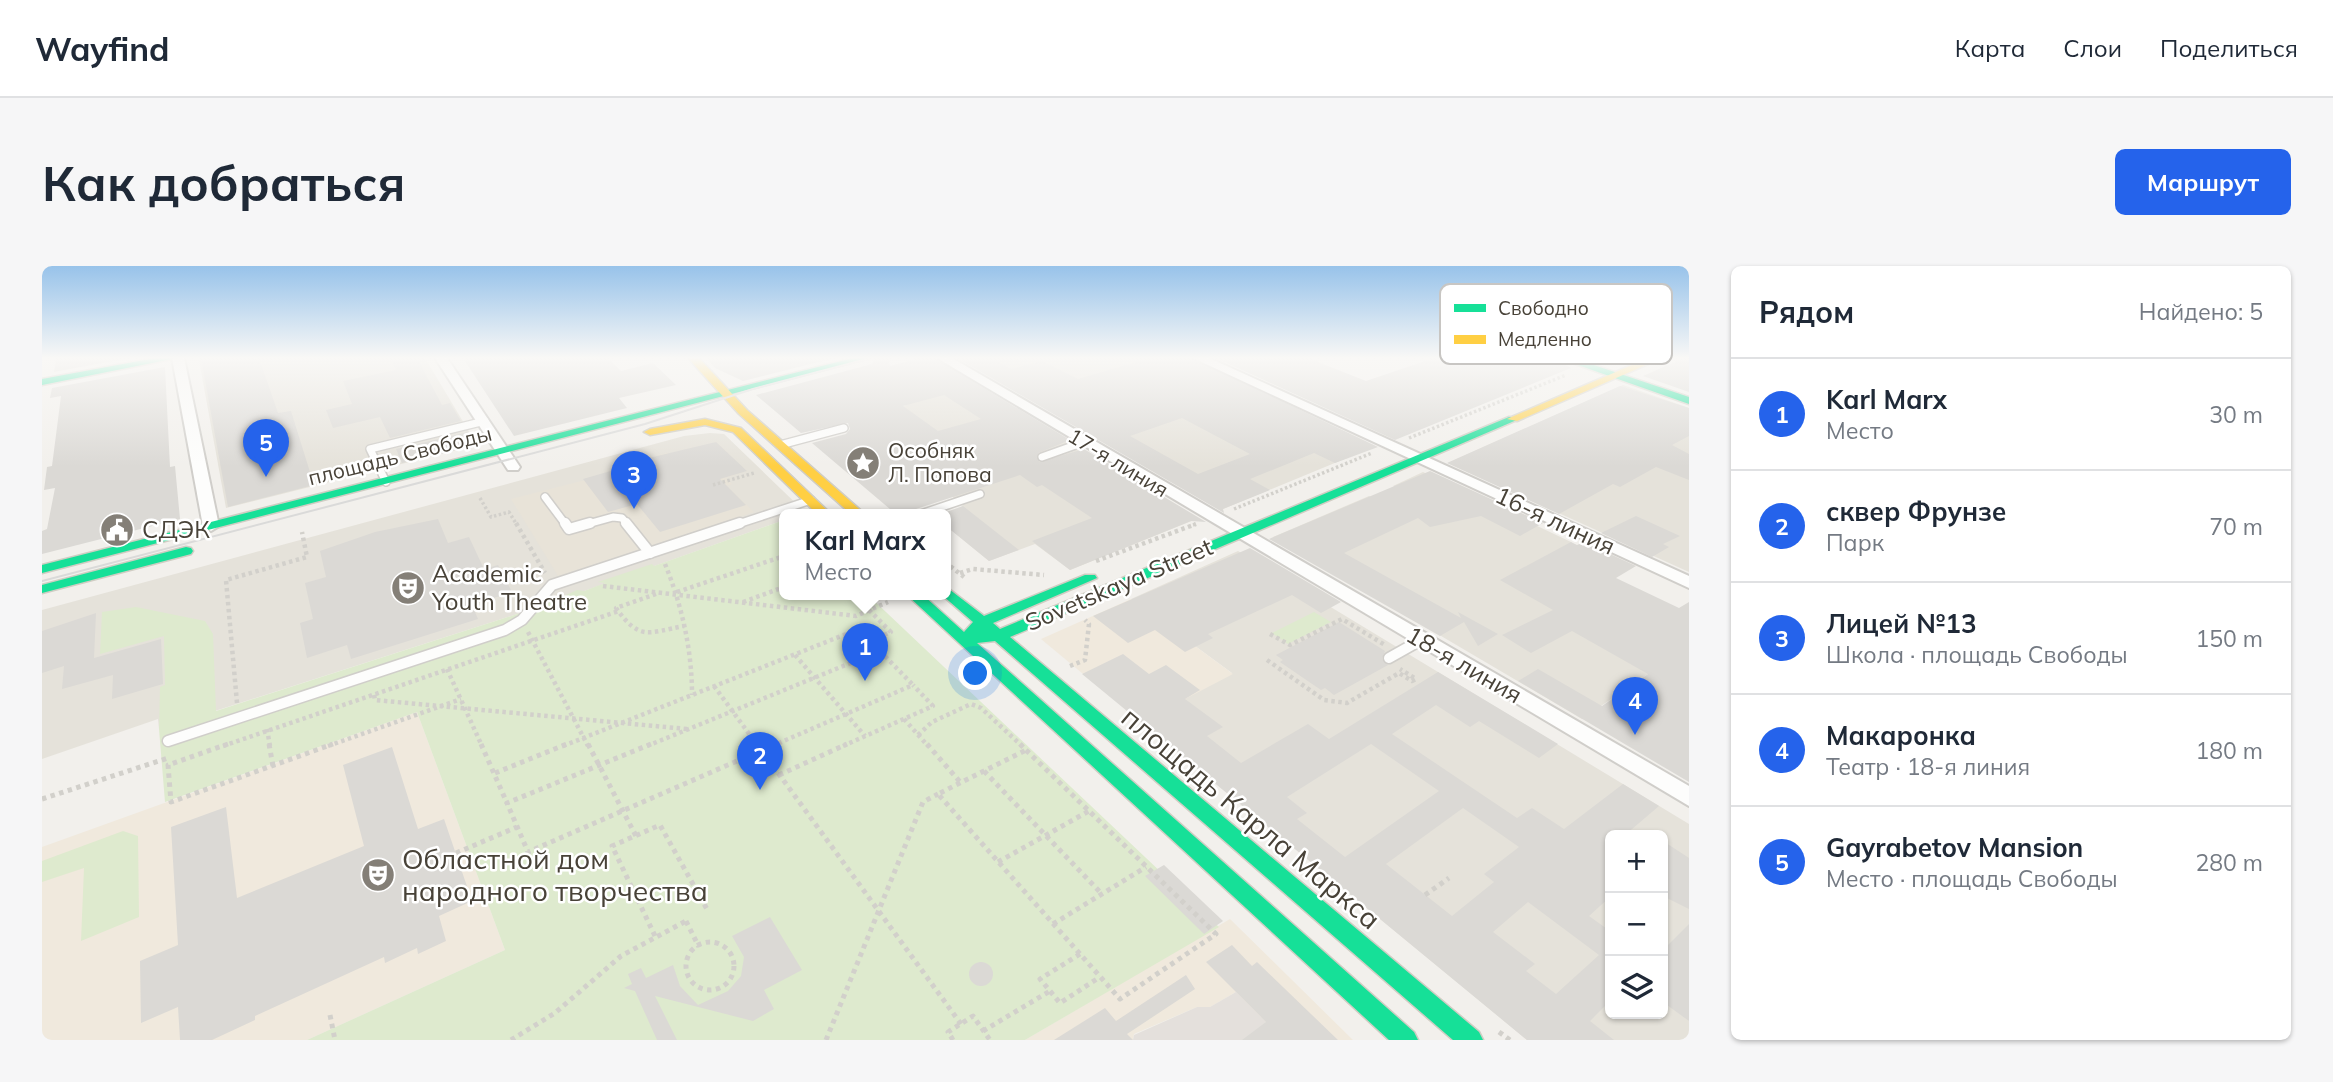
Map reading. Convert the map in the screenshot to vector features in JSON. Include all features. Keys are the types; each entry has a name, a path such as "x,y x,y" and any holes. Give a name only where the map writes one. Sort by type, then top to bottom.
{"main road":[{"name":"площадь Свободы","path":"42,569 728,394"},
{"path":"679,425 728,394"},
{"path":"728,394 780,445 853,509"},
{"name":"Sovetskaya Street","path":"1214,524 1537,394"},
{"name":"Sovetskaya Street","path":"998,636 1572,394"},
{"path":"1669,394 1689,401"},
{"path":"631,437 679,425 713,421 737,430 820,509"},
{"name":"площадь Свободы","path":"493,473 520,466"},
{"path":"42,589 197,548"},
{"name":"Sovetskaya Street","path":"982,622 1102,566"},
{"name":"площадь Карла Маркса","path":"951,594 1471,1040"},
{"path":"920,600 1049,720 1406,1040"},
{"path":"965,640 982,622"},
{"path":"965,640 998,636"}],"street":[{"path":"185,394 211,526"},
{"path":"466,394 504,451 520,466"},
{"name":"17-я линия","path":"1004,394 1214,524"},
{"path":"1279,394 1420,458"},
{"name":"16-я линия","path":"1420,458 1689,583"},
{"name":"Sovetskaya Street","path":"1214,524 1240,534"},
{"name":"18-я линия","path":"1240,534 1689,797"}],"lane":[{"path":"386,481 370,449 485,421"},
{"path":"780,445 844,428"},
{"path":"1042,457 1084,442"},
{"path":"936,509 980,494"},
{"path":"545,497 569,529 613,517 622,518 654,552"},
{"path":"785,509 812,500"},
{"path":"168,741 505,630 522,620 552,586 779,511"},
{"path":"1394,656 1422,640"}],"path":[{"path":"713,485 754,473"},
{"path":"480,498 491,517 509,512 552,586"},
{"path":"1102,566 1214,524"},
{"path":"239,718 226,580 307,557 302,532"},
{"path":"654,552 678,594 692,666 692,695"},
{"path":"678,594 779,558"},
{"path":"951,566 967,579"},
{"path":"960,573 973,569 1056,576 1043,580"},
{"path":"564,582 856,616 888,602"},
{"path":"741,602 779,589"},
{"path":"660,593 617,608 631,629 646,632 684,626"},
{"path":"869,610 891,632 870,641"},
{"path":"461,699 171,802 169,765 619,611"},
{"path":"1070,666 1085,660 1089,624 1077,614"},
{"path":"1267,660 1324,700 1347,703 1399,673 1412,681 1416,679 1393,665 1406,658 1394,656 1342,619 1288,646 1270,634"},
{"path":"522,620 636,836"},
{"path":"495,773 859,629 933,706 779,775"},
{"path":"507,803 880,651"},
{"path":"440,652 528,852 913,685"},
{"path":"794,655 865,736"},
{"path":"714,686 961,1024"},
{"path":"374,695 375,700 687,730"},
{"path":"918,735 932,722 971,704 981,708 1216,934 1120,999 938,794"},
{"path":"264,709 274,766"},
{"path":"904,719 961,783"},
{"path":"826,1040 923,802 1026,750"},
{"path":"42,799 168,758"},
{"path":"984,771 1102,894"},
{"path":"998,862 1089,811"},
{"path":"655,936 612,846 660,825 709,910"},
{"path":"456,853 517,827"},
{"path":"821,857 834,850"},
{"path":"1053,923 1146,867"},
{"path":"1425,895 1449,878"},
{"path":"511,1040 555,1013 621,956 655,936 720,905"},
{"path":"686,921 699,947"},
{"path":"712,943 722,945 734,956 733,973 715,988 697,987 685,975 685,962 699,947 712,943"},
{"path":"1080,954 1040,979 1060,1003 1100,977"},
{"path":"983,1031 1050,991"},
{"path":"330,1015 335,1040"},
{"path":"953,1040 948,1032 974,1016 990,1040"}],"shaded area":[{"path":"205,394 447,394 477,445 226,508"},
{"path":"925,394 991,394 1194,520 1070,570 1035,544 989,561 951,530 951,512 963,506 935,482 895,411"},
{"path":"1027,394 1257,394 1371,448 1223,509"},
{"path":"1603,394 1649,394 1689,408 1689,572 1448,463"},
{"path":"724,434 802,509 779,509 779,522 542,606 159,729 158,719 42,759 42,610 684,436"},
{"path":"716,442 747,471 726,478 732,484 727,486 754,512 558,576 511,499 640,466 636,461 667,453 672,458"},
{"path":"1423,472 1571,542 1658,667 1582,719 1273,537 1369,496 1405,514 1407,493 1393,486"},
{"path":"1238,551 1689,824 1689,1040 1527,1040 1141,722 1232,673 1131,599"},
{"path":"1131,599 1233,674 1141,722 1041,639"},
{"path":"417,712 505,950 307,1040 42,1040 42,847"},
{"path":"1230,919 1353,1040 1254,1040 1236,992 1210,1007 1197,1007 1134,1034 1133,1040 1025,1040"},
{"path":"1236,992 1266,1022 1254,1040 1133,1040 1134,1035 1197,1007 1210,1007"}],"green space":[{"path":"779,522 779,600 873,600 1219,927 1025,1040 307,1040 505,950 417,712 165,802 159,729 160,687 165,685 164,636 100,654 102,612 136,607 205,621 213,634 216,711 542,606 577,590 584,591 605,583 598,582 652,564 654,566"},
{"path":"1314,612 1331,622 1288,644 1272,633"},
{"path":"123,831 138,836 139,917 81,941 84,868 42,882 42,861"}],"building":[{"path":"51,394 166,394 170,467 175,466 180,519 42,554 42,531 47,529 55,488 44,490 47,467 52,466 61,396 50,398"},
{"path":"208,394 271,394 278,413 291,411 314,485 228,507"},
{"path":"348,394 436,394 442,405 450,403 461,421 390,438 380,417 333,428 326,410 352,404"},
{"path":"487,394 636,394 619,398 627,408 514,436"},
{"path":"994,394 1070,440 1038,453 1039,462 1084,449 1206,522 1191,521 1070,570 1032,541 1092,518 1042,485 1037,487 1020,475 916,509 890,509 812,443 846,434 850,429 848,423 801,433 756,395","holes":["944,395 981,419 938,431 903,406"]},
{"path":"1019,394 1267,394 1378,447 1335,463 1314,453 1250,479 1270,490 1223,509 1224,513","holes":["1182,418 1250,454 1198,474 1130,436"]},
{"path":"1295,394 1507,394 1395,440"},
{"path":"1602,394 1645,394 1689,408 1689,436 1672,445 1689,454 1689,480 1656,467 1620,487 1613,484 1559,514 1447,463"},
{"path":"468,432 476,445 402,463 396,449"},
{"path":"716,442 747,471 720,479 746,505 660,532 637,504 608,512 583,479 638,463 636,461"},
{"path":"1430,471 1543,523 1520,536 1481,516 1430,527 1418,518 1344,553 1461,618 1458,612 1498,634 1478,646 1464,622 1440,636 1269,539"},
{"path":"963,506 1019,550 989,561 951,530 951,510"},
{"path":"1636,516 1680,536 1663,544 1669,547 1652,557 1601,533"},
{"name":"Academic Youth Theatre","path":"438,519 448,543 469,537 484,569 498,565 512,592 472,605 478,619 351,659 347,645 307,658 300,623 313,619 305,583 326,577 320,551 375,532"},
{"path":"1571,542 1577,545 1584,542 1636,566 1616,578 1679,608 1689,602 1689,782 1518,681 1538,669 1602,706 1648,674 1572,631 1531,653 1502,635 1553,610 1500,580"},
{"path":"1250,548 1341,602 1321,613 1292,595 1208,634 1213,638 1185,652 1155,630 1128,643 1093,616"},
{"path":"96,613 94,658 161,639 163,684 112,699 113,675 62,689 64,666 42,673 42,631"},
{"path":"1339,622 1385,651 1382,659 1388,665 1334,695 1325,688 1321,690 1280,662 1283,660 1276,655"},
{"path":"1123,654 1149,674 1166,665 1200,690 1185,699 1223,727 1207,736 1241,763 1308,724 1329,739 1438,672 1558,744 1539,758 1479,721 1470,727 1436,705 1392,734 1517,818 1532,808 1564,829 1623,784 1659,806 1631,830 1605,830 1605,902 1589,916 1605,927 1605,1006 1590,1021 1614,1040 1527,1040 1082,674","holes":["1371,744 1439,791 1345,857 1297,819 1307,813 1287,797","1463,808 1519,847 1484,874 1494,882 1452,916 1386,864","1528,902 1599,955 1556,994 1526,971 1535,964 1493,932"]},
{"name":"Областной дом народного творчества","path":"392,747 418,829 444,819 472,901 439,916 446,941 418,954 417,948 385,963 384,957 255,1016 255,1020 212,1040 180,1040 178,1007 141,1023 140,961 178,945 171,827 226,807 237,898 364,846 343,765"},
{"path":"1668,844 1689,858 1689,909 1668,898"},
{"path":"1164,865 1223,921 1204,934 1145,876"},
{"path":"770,917 802,970 764,990 774,1009 753,1021 655,996 677,1040 657,1040 635,991 624,988 632,984 628,974 641,968 646,978 673,965 680,986 698,1005 728,991 741,976 744,957 732,936"},
{"path":"1689,924 1689,1021 1668,1006 1668,945"},
{"path":"1232,945 1252,966 1257,962 1338,1040 1242,1040 1266,1022 1206,962"},
{"path":"981,962 992,969 993,974 986,985 981,986 970,979 969,974 976,963"},
{"path":"1186,975 1195,989 1127,1034 1133,1040 1054,1040 1105,1008 1116,1021"}],"tram line":[{"path":"42,581 645,424 737,394"}],"traffic: fast":[{"path":"42,569 724,394"},
{"path":"1669,394 1689,401"},
{"path":"965,640 998,636 1513,419"},
{"path":"42,589 186,551"},
{"path":"966,639 982,622 1090,578"},
{"path":"951,595 1471,1040"},
{"path":"920,600 1406,1040"}],"traffic: slow":[{"path":"726,394 743,412 853,509"},
{"path":"1513,419 1572,394"},
{"path":"650,432 705,422 737,430 820,509"}],"place":[{"name":"Особняк Л. Попова","path":"863,463"},
{"name":"Gayrabetov Mansion","path":"266,477"},
{"name":"Лицей №13","path":"634,509"},
{"name":"СДЭК","path":"117,530"},
{"name":"Academic Youth Theatre","path":"408,588"},
{"name":"Karl Marx","path":"865,681"},
{"name":"Макаронка","path":"1635,735"},
{"name":"сквер Фрунзе","path":"760,790"},
{"name":"Областной дом народного творчества","path":"378,875"}]}
